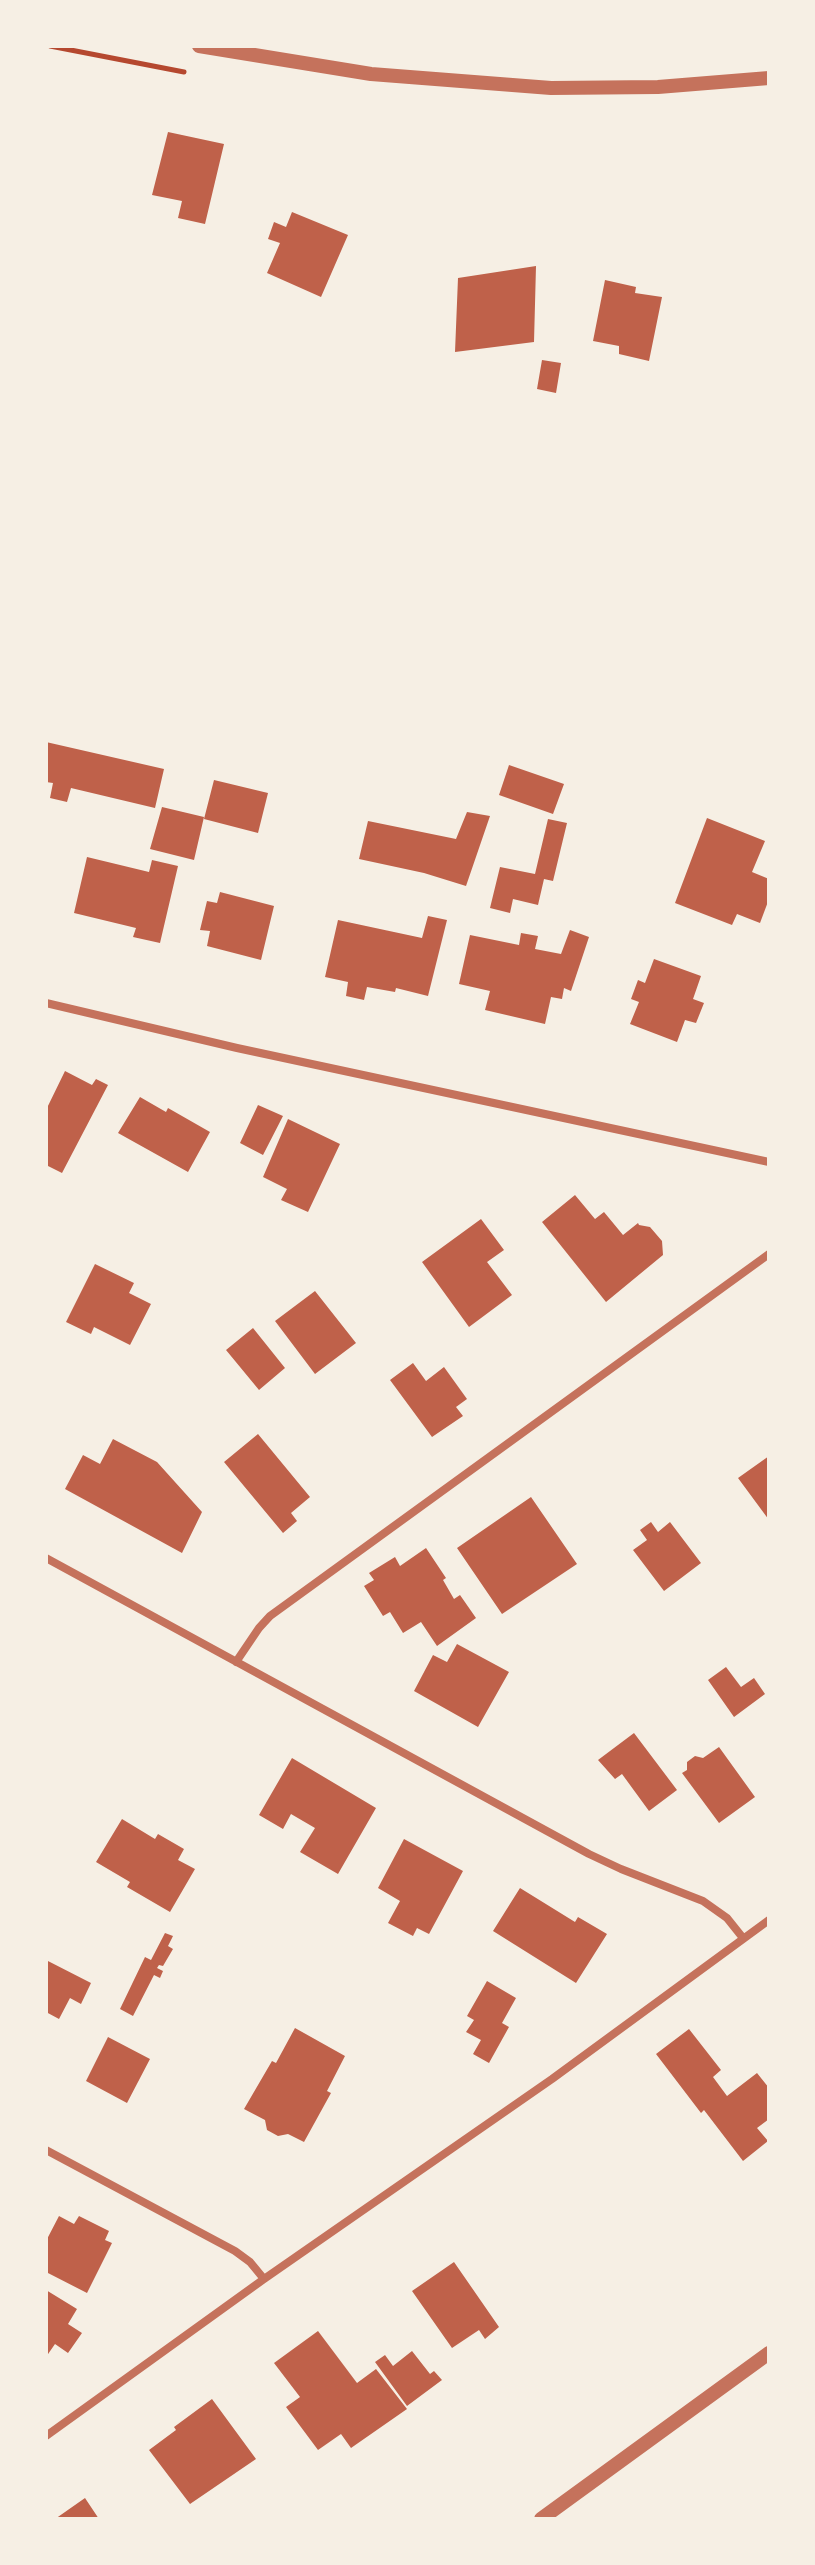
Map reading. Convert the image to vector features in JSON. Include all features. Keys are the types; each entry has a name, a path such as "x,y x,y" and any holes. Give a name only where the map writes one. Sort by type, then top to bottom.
{"street":[{"path":"199,46 371,74 551,88 658,87 769,78"},
{"path":"46,1003 237,1048 769,1162"},
{"path":"236,1662 270,1616 769,1254"},
{"path":"46,1558 589,1854 703,1901 727,1918 743,1938"},
{"path":"46,2436 264,2279 552,2079 769,1920"},
{"path":"46,2150 235,2251 250,2262 264,2279"},
{"path":"541,2519 769,2353"}],"building":[{"path":"168,132 224,144 205,224 178,218 182,201 152,195"},
{"path":"292,212 348,235 321,297 267,273 280,243 268,239 274,222 286,227"},
{"path":"536,266 534,342 455,352 458,278"},
{"path":"605,280 636,287 635,293 662,297 649,361 619,354 619,346 593,341"},
{"path":"542,360 561,363 556,393 537,389"},
{"path":"46,742 164,769 155,808 71,788 67,802 50,798 53,783 46,782"},
{"path":"509,765 564,784 553,814 499,795"},
{"path":"214,780 268,793 258,833 204,819"},
{"path":"162,807 204,817 194,860 150,849"},
{"path":"467,812 490,816 466,886 359,859 368,821 456,839"},
{"path":"707,818 765,841 752,872 769,879 769,899 760,923 737,914 732,925 675,903"},
{"path":"548,819 567,823 553,881 544,879 538,905 513,899 510,913 490,908 500,867 535,874"},
{"path":"87,857 149,872 152,860 178,866 160,943 133,937 136,928 74,913"},
{"path":"220,892 274,906 261,960 207,946 210,931 200,930 207,901 217,903"},
{"path":"428,916 447,920 428,996 396,988 395,992 367,987 364,1000 346,996 348,982 325,977 338,920 422,938"},
{"path":"570,930 589,937 571,991 564,988 562,999 551,997 545,1024 485,1010 490,991 459,984 470,935 519,945 521,933 538,936 535,949 561,954"},
{"path":"654,959 701,976 693,999 704,1003 696,1023 685,1020 677,1042 630,1024 639,1002 631,999 638,980 645,983"},
{"path":"65,1071 92,1085 96,1079 108,1085 62,1173 46,1165 46,1110"},
{"path":"140,1097 166,1112 168,1108 210,1132 188,1172 118,1133"},
{"path":"258,1105 283,1116 263,1155 240,1143"},
{"path":"288,1119 340,1144 308,1212 281,1200 287,1189 263,1177"},
{"path":"575,1195 595,1219 604,1212 623,1235 638,1223 650,1227 662,1241 663,1255 606,1302 542,1222"},
{"path":"481,1219 504,1250 487,1262 512,1295 469,1327 422,1262"},
{"path":"95,1264 134,1283 129,1293 151,1304 130,1345 94,1327 91,1334 66,1322"},
{"path":"315,1291 356,1343 315,1374 275,1321"},
{"path":"253,1328 285,1368 259,1390 226,1350"},
{"path":"413,1363 426,1381 444,1367 467,1399 456,1407 463,1416 432,1437 390,1380"},
{"path":"258,1434 310,1497 291,1513 297,1521 283,1533 224,1462"},
{"path":"113,1439 157,1462 202,1512 182,1553 65,1489 83,1455 100,1464"},
{"path":"769,1456 769,1520 738,1478"},
{"path":"531,1497 577,1564 502,1614 457,1548"},
{"path":"651,1522 658,1532 670,1522 701,1563 664,1591 633,1550 647,1540 640,1530"},
{"path":"426,1548 446,1578 443,1580 454,1599 460,1595 476,1618 437,1646 421,1622 403,1633 390,1612 383,1616 364,1586 374,1580 369,1573 395,1557 400,1566"},
{"path":"457,1644 509,1672 478,1727 414,1691 433,1655 447,1662"},
{"path":"726,1667 741,1687 754,1678 765,1694 734,1717 708,1680"},
{"path":"634,1733 677,1790 649,1811 622,1774 615,1779 598,1760"},
{"path":"719,1747 755,1797 719,1823 682,1773 687,1770 687,1762 695,1756 703,1758"},
{"path":"292,1758 376,1808 338,1874 300,1852 315,1828 291,1814 283,1829 259,1815"},
{"path":"122,1819 155,1839 158,1834 184,1849 178,1860 195,1869 170,1912 127,1887 130,1882 96,1862"},
{"path":"404,1839 463,1871 429,1934 417,1928 413,1936 388,1923 400,1901 378,1888"},
{"path":"520,1888 575,1922 578,1917 607,1934 576,1983 493,1931"},
{"path":"165,1933 173,1936 168,1946 173,1949 163,1966 157,1968 163,1971 160,1978 154,1975 133,2016 120,2009 145,1957 151,1960"},
{"path":"46,1960 91,1983 81,2004 70,1998 59,2019 46,2012"},
{"path":"487,1981 516,1998 502,2023 509,2027 489,2063 473,2054 481,2040 466,2032 474,2020 467,2016"},
{"path":"295,2028 345,2056 327,2091 331,2093 304,2142 288,2134 278,2136 267,2130 265,2120 244,2109 272,2061 276,2063"},
{"path":"689,2029 721,2070 713,2077 727,2096 757,2073 769,2088 769,2119 757,2128 768,2141 743,2161 656,2054"},
{"path":"108,2037 150,2059 127,2103 86,2081"},
{"path":"59,2216 74,2224 79,2216 109,2231 105,2240 112,2243 87,2293 46,2272 46,2241"},
{"path":"454,2262 499,2327 485,2339 479,2330 452,2348 412,2291"},
{"path":"46,2290 77,2309 68,2324 82,2333 68,2353 55,2344 46,2357"},
{"path":"318,2331 357,2383 376,2369 407,2409 351,2448 341,2434 318,2450 286,2407 300,2397 274,2363"},
{"path":"412,2351 430,2374 434,2371 442,2380 407,2406 375,2362 385,2355 393,2366"},
{"path":"212,2399 256,2459 190,2504 149,2450"},
{"path":"85,2498 99,2519 55,2519"}]}
